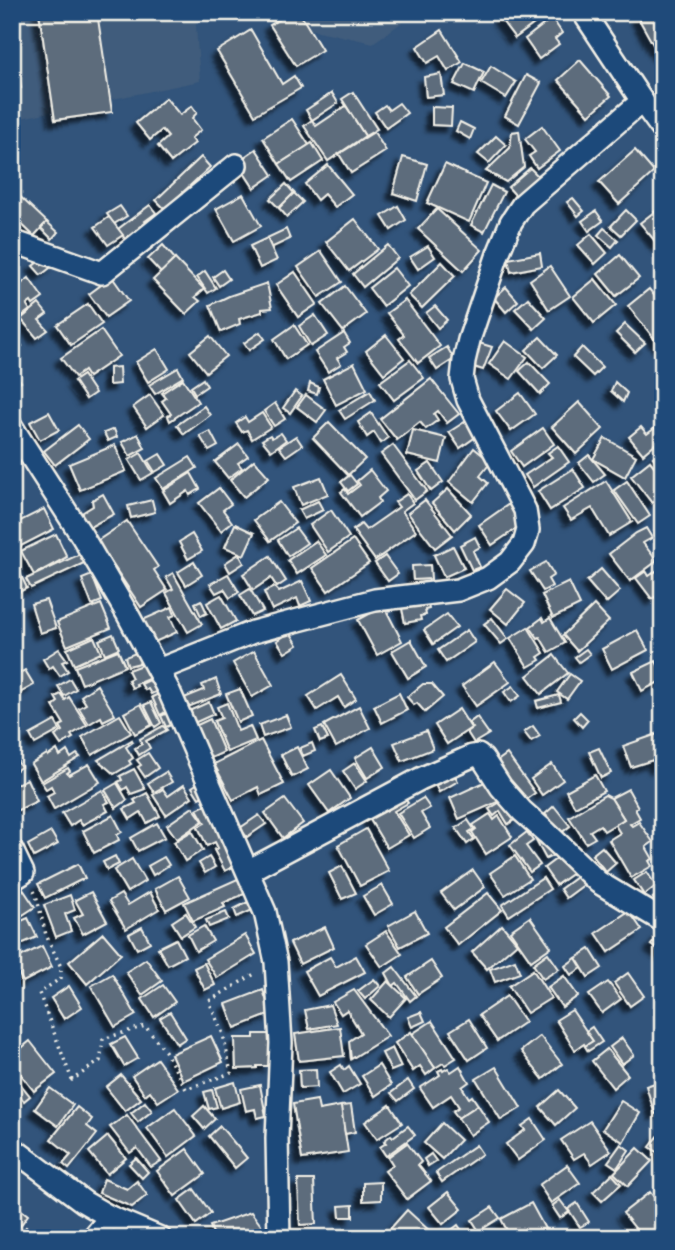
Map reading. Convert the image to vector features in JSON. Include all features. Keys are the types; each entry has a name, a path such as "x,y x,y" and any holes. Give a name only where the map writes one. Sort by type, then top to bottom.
{"street":[{"path":"583,12 661,125"},
{"path":"158,670 254,632 375,600 458,590 488,578 510,562 524,544 528,530 525,510 468,400 462,379 469,340 498,254 511,222 523,204 642,101"},
{"path":"12,241 102,273 236,165"},
{"path":"12,427 82,536 169,691 265,912 276,962 281,1043 279,1238"},
{"path":"248,871 420,779 472,755 478,755 522,811 598,882 663,921"},
{"path":"12,850 18,876"},
{"path":"12,1148 84,1202 110,1217 160,1238"},
{"path":"93,1238 110,1217"}],"path":[{"path":"18,876 36,895 46,935 61,967 61,978 39,993 72,1080 100,1061 103,1039 145,1026 165,1051 186,1089 231,1073 223,1034 209,1001 276,962"}],"shaded area":[{"path":"12,12 195,12 200,81 12,120"},
{"path":"231,12 417,12 373,43"}],"building":[{"path":"39,12 97,12 112,112 55,120"},
{"path":"291,12 299,12 322,50 296,66 270,25"},
{"path":"505,12 538,12 542,18 515,38 499,17"},
{"path":"635,12 663,12 663,53 659,55"},
{"path":"552,18 562,33 555,39 559,44 539,59 525,39"},
{"path":"12,22 21,88 12,89"},
{"path":"251,30 282,84 294,76 301,88 255,115 217,51"},
{"path":"442,30 462,62 448,71 439,56 427,63 417,47"},
{"path":"580,60 611,96 589,115 558,80"},
{"path":"465,63 484,72 474,93 454,84"},
{"path":"491,66 516,82 506,98 481,83"},
{"path":"441,74 444,95 426,97 424,77"},
{"path":"526,75 541,83 519,124 505,116"},
{"path":"353,92 377,129 365,136 342,99"},
{"path":"332,93 338,103 312,120 306,110"},
{"path":"166,98 180,115 192,106 197,113 192,118 201,130 191,138 195,143 171,162 158,146 168,137 162,130 150,140 136,123"},
{"path":"399,103 407,113 386,128 375,112 385,105 389,110"},
{"path":"346,106 365,136 328,161 304,126 312,120 316,126"},
{"path":"432,107 452,108 451,126 432,125"},
{"path":"292,119 309,145 279,164 263,138"},
{"path":"460,122 474,129 470,139 456,131"},
{"path":"542,126 560,151 537,168 529,156 535,152 525,139"},
{"path":"519,131 524,167 506,182 486,171 510,148 512,132"},
{"path":"374,132 386,151 351,173 339,154"},
{"path":"496,136 506,145 489,163 478,154"},
{"path":"312,143 323,161 291,182 279,164"},
{"path":"256,149 273,175 254,188 237,162"},
{"path":"635,150 654,172 619,204 599,182"},
{"path":"201,157 210,167 165,209 156,200"},
{"path":"403,157 427,164 417,201 393,193"},
{"path":"445,164 486,183 469,222 427,203"},
{"path":"328,165 352,194 335,207 324,194 317,200 305,184"},
{"path":"530,168 538,176 516,196 508,187"},
{"path":"286,184 294,193 279,208 270,199"},
{"path":"491,185 504,192 484,232 471,225"},
{"path":"12,189 47,222 34,236 12,215"},
{"path":"294,193 303,202 287,217 279,208"},
{"path":"243,194 261,226 234,241 216,209"},
{"path":"573,198 584,211 578,216 567,202"},
{"path":"150,205 156,213 125,239 118,229"},
{"path":"663,205 663,242 659,246 640,223"},
{"path":"120,206 127,216 114,224 107,214"},
{"path":"398,206 406,220 391,230 382,216"},
{"path":"437,209 482,250 463,271 418,229"},
{"path":"626,210 636,220 621,235 611,226"},
{"path":"596,211 603,221 589,231 582,221"},
{"path":"109,217 123,235 108,245 95,227"},
{"path":"355,219 378,249 349,271 326,242"},
{"path":"47,222 58,232 52,239 41,228"},
{"path":"604,228 618,240 612,247 598,235"},
{"path":"286,229 290,239 271,248 267,238"},
{"path":"591,234 607,253 595,264 578,245"},
{"path":"267,238 277,260 260,268 250,246"},
{"path":"163,245 175,259 161,273 148,259"},
{"path":"388,245 398,258 363,287 353,274"},
{"path":"428,246 435,257 418,269 410,257"},
{"path":"321,251 342,282 319,297 298,267"},
{"path":"540,253 542,266 511,272 508,259"},
{"path":"47,255 54,265 41,275 33,266"},
{"path":"620,255 639,278 616,296 598,274"},
{"path":"175,259 204,289 195,297 200,301 186,314 153,280"},
{"path":"442,262 455,276 422,308 409,295"},
{"path":"550,266 570,296 549,310 530,280"},
{"path":"394,268 408,286 383,306 369,288"},
{"path":"223,270 229,279 219,286 213,277"},
{"path":"205,271 216,288 208,293 197,277"},
{"path":"295,272 317,304 298,317 276,285"},
{"path":"112,277 129,301 106,317 89,294"},
{"path":"29,278 43,298 33,305 31,302 27,305 30,310 18,319 12,311 12,296 19,291 16,288"},
{"path":"595,279 616,305 594,323 573,297"},
{"path":"267,283 272,308 262,309 262,312 239,319 240,324 221,332 210,305"},
{"path":"345,286 366,314 343,331 322,304"},
{"path":"506,287 518,301 506,312 494,298"},
{"path":"649,289 663,306 661,347 628,306"},
{"path":"528,298 546,318 534,329 515,309"},
{"path":"405,300 440,346 418,363 399,339 404,335 387,313"},
{"path":"39,304 47,314 39,320 48,330 37,338 21,319"},
{"path":"88,304 102,324 71,345 57,325"},
{"path":"435,306 447,320 438,328 426,313"},
{"path":"315,315 328,335 311,346 299,326"},
{"path":"625,324 645,343 635,352 616,333"},
{"path":"294,325 307,345 286,359 274,339"},
{"path":"101,330 119,356 88,377 84,371 75,377 61,358"},
{"path":"12,331 22,346 12,352"},
{"path":"260,332 265,339 249,350 244,343"},
{"path":"344,333 350,343 344,347 347,352 337,358 341,364 328,372 315,352"},
{"path":"386,335 404,358 384,374 366,351"},
{"path":"210,336 226,356 206,372 190,352"},
{"path":"540,337 557,355 543,368 526,350"},
{"path":"505,341 527,357 511,379 489,364"},
{"path":"479,343 492,347 483,370 471,366"},
{"path":"447,347 454,359 437,370 429,358"},
{"path":"582,347 602,367 593,376 573,357"},
{"path":"157,349 169,369 148,382 136,362"},
{"path":"410,360 424,378 394,400 380,382"},
{"path":"529,362 550,384 540,394 519,371"},
{"path":"354,363 367,389 336,405 323,379"},
{"path":"12,367 21,382 12,388"},
{"path":"119,367 120,384 109,385 109,368"},
{"path":"178,368 183,377 155,394 149,385"},
{"path":"83,375 95,393 86,399 74,381"},
{"path":"183,379 198,402 170,421 168,416 171,414 162,401 166,398 162,393"},
{"path":"203,379 207,386 195,394 191,387"},
{"path":"431,379 459,414 447,423 438,411 434,414 438,420 426,429 420,422 397,440 380,419"},
{"path":"615,382 627,393 623,402 611,391"},
{"path":"310,383 319,387 317,394 308,391"},
{"path":"295,391 302,396 290,413 283,408"},
{"path":"370,391 375,400 345,419 339,410"},
{"path":"520,393 535,414 511,431 496,411"},
{"path":"150,395 164,415 147,427 133,407"},
{"path":"306,395 326,410 317,422 297,407"},
{"path":"579,402 603,429 576,454 552,427"},
{"path":"275,403 285,419 274,426 264,411"},
{"path":"204,406 210,415 184,434 177,425"},
{"path":"49,412 59,430 40,440 30,422"},
{"path":"262,413 271,427 252,439 247,430 242,432 236,423 245,417 248,422"},
{"path":"371,413 388,438 381,443 374,432 367,437 358,422"},
{"path":"466,421 477,436 460,448 449,432"},
{"path":"329,422 365,459 348,475 313,438"},
{"path":"78,425 89,439 55,465 44,451"},
{"path":"641,427 647,434 655,428 663,437 643,454 629,437"},
{"path":"543,428 554,444 522,467 511,451"},
{"path":"114,429 117,437 108,441 104,433"},
{"path":"413,430 446,438 440,463 407,455"},
{"path":"210,431 218,446 209,451 200,436"},
{"path":"281,433 286,440 271,451 262,440"},
{"path":"138,434 145,448 130,456 122,442"},
{"path":"296,436 302,445 286,456 279,447"},
{"path":"605,438 636,456 625,477 593,459"},
{"path":"239,444 248,456 238,463 242,468 228,478 215,462"},
{"path":"115,445 126,471 80,490 69,464"},
{"path":"393,445 427,491 415,500 381,454"},
{"path":"558,446 569,462 533,487 525,475 552,457 548,453"},
{"path":"474,448 491,462 480,476 488,483 473,502 449,482"},
{"path":"663,448 663,466 662,467 653,457"},
{"path":"141,453 153,473 141,480 129,460"},
{"path":"160,454 167,465 155,472 148,461"},
{"path":"589,455 605,474 594,482 579,463"},
{"path":"190,457 197,468 163,489 156,478"},
{"path":"254,460 269,477 244,497 230,480"},
{"path":"650,461 663,477 663,494 652,503 631,476"},
{"path":"430,463 443,482 431,491 418,471"},
{"path":"573,469 585,488 550,510 538,491"},
{"path":"370,470 386,491 378,498 380,502 360,517 341,492 345,489 348,494 360,485 357,481"},
{"path":"191,473 200,489 190,495 188,491 170,503 163,491"},
{"path":"350,475 357,484 348,491 341,482"},
{"path":"321,477 328,494 301,505 294,487"},
{"path":"606,481 632,522 609,536 592,508 571,520 563,508"},
{"path":"627,481 650,516 638,524 614,490"},
{"path":"219,488 231,504 223,510 232,522 221,531 199,503"},
{"path":"448,489 471,514 455,530 432,503"},
{"path":"103,494 114,514 88,528 80,514 93,506 92,500"},
{"path":"407,494 413,503 402,511 416,531 375,560 353,530 361,524 366,530 399,507 395,502"},
{"path":"152,500 155,512 131,518 128,506"},
{"path":"425,500 452,535 435,548 408,513"},
{"path":"318,501 323,510 304,519 299,510"},
{"path":"279,502 295,523 270,541 254,520"},
{"path":"509,504 523,524 492,545 479,525"},
{"path":"44,509 54,529 19,547 12,534 12,525"},
{"path":"331,510 349,537 328,552 310,525"},
{"path":"127,521 158,567 154,570 167,590 141,607 97,541"},
{"path":"235,524 254,533 244,555 225,547"},
{"path":"296,528 307,543 288,556 278,540"},
{"path":"646,528 652,538 643,543 657,561 630,581 609,554"},
{"path":"56,534 67,557 34,575 21,551"},
{"path":"192,534 202,551 188,559 179,542"},
{"path":"475,537 480,547 473,551 480,567 472,570 460,545"},
{"path":"353,540 369,563 328,591 312,568"},
{"path":"316,541 326,555 297,574 288,560"},
{"path":"453,546 464,568 444,577 434,555"},
{"path":"80,554 84,563 31,588 26,579"},
{"path":"239,554 244,563 230,572 225,563"},
{"path":"270,556 286,581 277,587 271,578 253,590 243,574"},
{"path":"385,556 398,574 388,581 375,563"},
{"path":"12,557 27,588 17,593 12,583"},
{"path":"194,562 202,575 186,585 178,572"},
{"path":"546,562 554,575 548,579 552,586 543,591 530,571"},
{"path":"430,565 431,579 413,580 412,566"},
{"path":"601,569 620,591 606,603 587,581"},
{"path":"659,569 663,575 663,591 652,599 636,578 646,571 649,576"},
{"path":"173,573 202,624 188,632 166,593 173,589 166,577"},
{"path":"228,574 239,592 230,598 224,589 216,593 210,584"},
{"path":"92,575 102,601 92,605 82,579"},
{"path":"302,581 311,601 300,606 297,598 272,610 264,592 274,587 279,592"},
{"path":"569,582 580,605 553,618 542,595"},
{"path":"250,589 263,611 252,616 240,595"},
{"path":"507,589 525,603 508,624 490,609"},
{"path":"221,595 236,621 221,629 207,603"},
{"path":"46,600 56,628 40,633 31,604"},
{"path":"201,600 207,613 201,616 195,603"},
{"path":"427,600 429,609 425,610 426,615 420,616 421,620 405,623 401,604"},
{"path":"101,604 111,628 67,646 57,622"},
{"path":"594,605 609,621 577,651 563,635"},
{"path":"384,606 402,641 377,655 358,620"},
{"path":"172,607 175,615 170,617 177,632 148,645 138,622"},
{"path":"447,614 457,627 433,644 424,630"},
{"path":"492,618 508,639 501,644 484,624"},
{"path":"542,618 544,622 550,618 565,643 549,652 530,627"},
{"path":"528,627 544,653 538,657 540,660 528,667 510,638"},
{"path":"467,630 475,642 446,662 438,650"},
{"path":"637,630 648,650 612,669 602,649"},
{"path":"290,632 298,645 285,653 277,641"},
{"path":"113,634 119,648 105,654 99,640"},
{"path":"94,637 101,653 74,665 67,649"},
{"path":"411,640 426,667 408,678 392,651"},
{"path":"59,649 67,660 62,662 68,671 60,676 53,666 49,669 43,659"},
{"path":"586,649 590,654 579,662 575,657"},
{"path":"118,650 125,666 82,684 75,667"},
{"path":"141,651 144,662 128,666 125,657"},
{"path":"254,651 273,685 252,697 233,663"},
{"path":"554,655 568,673 541,694 527,676"},
{"path":"656,661 663,680 642,691 633,672"},
{"path":"495,662 510,682 476,706 462,686"},
{"path":"147,663 153,677 132,688 128,680 132,678 128,670"},
{"path":"25,670 34,685 13,700 12,677"},
{"path":"570,674 580,681 567,699 557,692"},
{"path":"341,675 356,699 344,707 338,697 317,710 308,696"},
{"path":"154,678 160,690 151,694 141,684"},
{"path":"70,679 76,689 64,696 58,686"},
{"path":"216,679 221,694 188,707 184,698 204,690 202,685"},
{"path":"423,684 432,684 443,697 425,712 407,697"},
{"path":"97,685 115,715 103,721 101,717 89,724 79,708 86,704 81,696"},
{"path":"513,686 520,696 511,702 504,692"},
{"path":"240,689 252,716 238,722 226,694"},
{"path":"161,693 169,710 160,715 152,697"},
{"path":"399,693 407,710 382,723 374,706"},
{"path":"61,694 65,700 69,697 87,725 61,745 55,736 63,731 60,726 64,724 53,706 58,702 55,697"},
{"path":"559,695 561,702 538,708 536,701"},
{"path":"12,702 22,719 12,725"},
{"path":"151,702 161,723 155,727 144,705"},
{"path":"209,702 214,714 194,723 189,711"},
{"path":"227,703 238,731 250,726 256,740 227,752 214,721 222,718 217,707"},
{"path":"141,704 152,725 135,734 124,713"},
{"path":"359,706 370,728 336,747 324,725"},
{"path":"459,709 471,728 447,744 435,725"},
{"path":"169,712 174,724 166,727 161,716"},
{"path":"580,712 588,720 582,727 574,718"},
{"path":"120,715 131,733 92,755 82,737"},
{"path":"286,715 291,727 263,737 259,725"},
{"path":"477,717 489,734 474,743 467,732 473,728 469,723"},
{"path":"210,719 224,752 209,759 195,726"},
{"path":"55,721 60,730 35,744 30,735"},
{"path":"163,726 167,730 146,741 150,748 139,755 135,748 142,744 140,739"},
{"path":"533,726 540,736 531,741 524,732"},
{"path":"322,727 328,739 320,742 315,730"},
{"path":"426,731 433,749 402,761 394,743"},
{"path":"663,732 663,764 656,767 653,760 631,767 623,746"},
{"path":"132,740 126,747 133,758 129,761 131,764 114,774 98,760"},
{"path":"261,740 284,784 261,795 258,787 233,800 214,764"},
{"path":"312,743 315,751 303,756 300,748"},
{"path":"297,747 308,769 292,777 281,755"},
{"path":"373,747 385,767 367,778 355,758"},
{"path":"599,748 611,773 601,778 589,752"},
{"path":"57,750 60,756 67,751 71,758 77,754 80,757 41,781 31,764"},
{"path":"12,753 21,767 12,773"},
{"path":"148,753 158,768 145,777 137,760"},
{"path":"507,754 535,793 525,800 496,762"},
{"path":"355,763 367,781 355,789 343,771"},
{"path":"89,764 100,782 54,809 47,796 54,792 51,786 46,789 42,783 68,768 69,775"},
{"path":"552,764 563,780 542,795 531,779"},
{"path":"134,769 145,789 131,794 127,787 123,790 118,782 122,780 120,776"},
{"path":"331,770 350,798 329,813 309,785"},
{"path":"452,770 458,781 439,792 433,781"},
{"path":"166,772 172,782 154,792 148,783"},
{"path":"595,775 604,791 575,807 566,791"},
{"path":"493,778 502,800 459,819 450,798"},
{"path":"27,779 37,801 16,811 12,803 12,786"},
{"path":"117,783 127,800 116,808 105,790"},
{"path":"198,783 203,796 199,798 192,787"},
{"path":"184,785 192,797 166,815 153,795 163,789 168,796"},
{"path":"628,789 638,807 635,809 640,818 630,824 632,826 639,822 653,842 646,847 653,859 649,861 652,866 631,878 609,840 620,833 615,825 624,819 611,798"},
{"path":"102,790 109,802 104,804 108,811 82,825 79,820 70,826 62,813"},
{"path":"401,792 408,803 394,811 409,835 387,848 366,813"},
{"path":"147,793 160,816 147,823 141,812 130,819 124,809"},
{"path":"605,795 611,798 624,819 604,831 600,825 590,831 595,838 586,843 569,817"},
{"path":"423,798 430,808 421,813 430,828 414,838 398,813"},
{"path":"507,798 519,817 508,824 500,811 494,816 489,809"},
{"path":"285,799 303,823 283,838 265,813"},
{"path":"207,804 237,865 225,871 214,850 218,848 215,842 207,846 198,827 205,823 197,809"},
{"path":"554,806 570,826 561,833 545,814"},
{"path":"193,807 203,821 177,839 167,825"},
{"path":"490,814 494,820 499,816 512,837 486,854 472,832 476,829 473,825"},
{"path":"113,815 122,832 117,835 119,840 94,853 83,831"},
{"path":"259,815 266,824 247,837 240,828"},
{"path":"468,820 474,829 469,832 474,839 467,844 456,828"},
{"path":"157,823 165,837 138,851 131,838"},
{"path":"366,829 389,871 360,886 338,845"},
{"path":"192,831 203,850 185,861 174,842"},
{"path":"51,832 58,844 34,857 28,845"},
{"path":"527,832 533,841 526,846 540,865 530,872 510,845"},
{"path":"543,835 554,855 546,859 535,839"},
{"path":"602,847 616,863 606,872 592,855"},
{"path":"564,853 577,870 556,885 544,868"},
{"path":"115,856 119,864 107,870 103,862"},
{"path":"515,856 530,879 505,895 490,873"},
{"path":"164,857 169,865 153,875 148,866"},
{"path":"209,857 215,867 205,873 199,863"},
{"path":"132,859 145,881 127,892 114,870"},
{"path":"78,864 85,878 45,898 38,884"},
{"path":"342,866 356,893 342,899 329,873"},
{"path":"473,870 485,887 454,910 441,893"},
{"path":"647,872 656,886 644,895 634,880"},
{"path":"579,875 585,884 566,898 560,889"},
{"path":"178,876 190,897 166,910 155,889"},
{"path":"242,877 249,892 223,903 225,907 193,921 184,903"},
{"path":"543,878 550,889 509,916 502,905"},
{"path":"17,880 35,907 12,922 12,883"},
{"path":"382,885 393,904 374,915 363,896"},
{"path":"663,890 663,910 653,898"},
{"path":"91,892 107,921 83,934 74,918 83,914 75,900"},
{"path":"150,892 159,909 126,929 109,901 121,894 128,905"},
{"path":"488,893 502,910 458,945 444,927"},
{"path":"70,895 75,910 65,914 71,931 56,937 44,905"},
{"path":"254,899 257,908 237,917 234,909"},
{"path":"415,911 427,933 400,947 388,926"},
{"path":"629,911 642,930 609,952 596,933"},
{"path":"226,912 229,919 209,927 206,920"},
{"path":"186,913 195,927 181,936 172,922"},
{"path":"530,917 551,947 531,961 510,931"},
{"path":"28,918 37,937 21,944 12,925"},
{"path":"502,925 517,943 487,969 472,952"},
{"path":"204,926 213,941 196,951 188,935"},
{"path":"142,927 150,942 137,949 129,934"},
{"path":"325,927 334,947 300,964 290,943"},
{"path":"663,930 663,954 651,945"},
{"path":"386,931 402,954 382,967 366,944"},
{"path":"103,933 121,954 87,984 69,962"},
{"path":"245,935 256,954 217,978 205,959"},
{"path":"176,939 185,956 168,965 158,948"},
{"path":"42,946 52,967 23,982 12,961"},
{"path":"590,949 602,968 588,977 576,958"},
{"path":"548,953 559,969 543,979 533,964"},
{"path":"356,956 365,972 318,996 304,971 330,957 336,967"},
{"path":"576,958 582,968 571,975 565,966"},
{"path":"146,959 162,981 142,995 126,972"},
{"path":"515,960 520,973 495,982 490,969"},
{"path":"431,961 442,978 418,994 407,977"},
{"path":"204,963 215,985 205,990 194,968"},
{"path":"394,967 416,996 410,1001 397,983 393,986 386,973"},
{"path":"533,970 551,998 527,1013 509,986"},
{"path":"628,973 644,996 630,1006 614,983"},
{"path":"112,974 136,1015 115,1027 91,986"},
{"path":"564,976 578,996 562,1007 548,987"},
{"path":"374,979 380,986 365,999 358,991"},
{"path":"388,981 406,998 389,1017 371,1000"},
{"path":"608,982 621,999 602,1013 589,995"},
{"path":"163,985 175,1002 154,1017 142,999"},
{"path":"69,986 82,1007 64,1019 51,998"},
{"path":"263,990 271,1014 235,1028 226,1004"},
{"path":"354,990 388,1036 351,1059 349,1041 361,1033 347,1010 341,1014 333,1002"},
{"path":"507,996 525,1022 497,1041 479,1015"},
{"path":"330,1005 337,1024 309,1029 305,1010"},
{"path":"572,1010 593,1041 575,1050 556,1020"},
{"path":"170,1012 186,1038 177,1044 160,1018"},
{"path":"421,1012 425,1021 412,1027 408,1017"},
{"path":"469,1019 487,1048 469,1060 450,1031"},
{"path":"432,1021 456,1058 435,1068 412,1034"},
{"path":"340,1027 344,1056 299,1061 295,1034"},
{"path":"592,1027 602,1042 588,1051 585,1046 593,1041 586,1031"},
{"path":"411,1032 435,1068 426,1075 420,1066 413,1071 395,1043"},
{"path":"254,1034 269,1034 269,1066 236,1069 235,1038 254,1038"},
{"path":"211,1036 223,1062 183,1081 171,1054"},
{"path":"540,1036 562,1064 543,1079 521,1051"},
{"path":"125,1037 138,1058 124,1066 111,1044"},
{"path":"622,1038 634,1055 622,1064 610,1047"},
{"path":"30,1041 56,1074 34,1091 12,1063 12,1056"},
{"path":"392,1048 401,1067 391,1071 382,1053"},
{"path":"607,1049 628,1075 613,1088 592,1061"},
{"path":"157,1059 178,1089 158,1102 150,1091 145,1095 132,1076"},
{"path":"341,1065 344,1070 349,1066 360,1084 343,1094 330,1072"},
{"path":"379,1065 391,1085 375,1096 362,1076"},
{"path":"460,1066 469,1082 462,1087 478,1105 458,1118 453,1111 459,1107 451,1095 433,1107 420,1088 440,1075 438,1071 448,1068 451,1072"},
{"path":"496,1067 521,1108 501,1120 476,1079"},
{"path":"316,1069 317,1087 300,1088 299,1070"},
{"path":"121,1075 141,1099 125,1111 106,1087"},
{"path":"408,1080 414,1089 398,1101 391,1093"},
{"path":"18,1081 30,1096 24,1101 12,1086"},
{"path":"235,1082 240,1102 221,1108 215,1088"},
{"path":"658,1082 663,1098 663,1111 655,1114 646,1086"},
{"path":"260,1085 266,1116 257,1118 255,1109 246,1111 241,1089"},
{"path":"50,1088 73,1105 58,1126 35,1109"},
{"path":"212,1090 217,1107 209,1109 204,1092"},
{"path":"559,1090 575,1108 556,1125 540,1107"},
{"path":"317,1100 319,1110 341,1106 348,1152 302,1159 293,1104"},
{"path":"621,1101 640,1113 623,1142 603,1129"},
{"path":"145,1102 152,1111 138,1122 131,1113"},
{"path":"351,1105 355,1132 345,1134 341,1106"},
{"path":"390,1105 402,1123 377,1139 365,1122"},
{"path":"478,1105 489,1122 470,1135 458,1118"},
{"path":"204,1106 215,1119 204,1129 193,1116"},
{"path":"77,1107 92,1119 87,1126 97,1134 69,1169 63,1164 71,1155 51,1139"},
{"path":"175,1108 196,1136 168,1157 147,1128"},
{"path":"127,1115 161,1161 151,1167 137,1148 130,1153 110,1127"},
{"path":"532,1119 546,1140 518,1160 506,1144 525,1130 522,1126"},
{"path":"590,1121 611,1151 592,1164 584,1153 574,1159 561,1140"},
{"path":"442,1123 460,1140 442,1159 424,1143"},
{"path":"220,1126 247,1158 235,1168 209,1136"},
{"path":"408,1126 415,1135 386,1156 380,1147 386,1143 384,1141"},
{"path":"663,1130 663,1156 650,1147"},
{"path":"108,1136 126,1158 107,1174 89,1152"},
{"path":"407,1143 421,1162 418,1165 431,1181 407,1199 385,1171 393,1165 388,1157"},
{"path":"621,1144 629,1150 617,1168 608,1162"},
{"path":"476,1145 482,1154 442,1182 436,1173"},
{"path":"638,1148 652,1161 628,1186 614,1173"},
{"path":"187,1149 205,1174 175,1196 157,1171"},
{"path":"431,1154 436,1161 428,1166 424,1159"},
{"path":"136,1158 148,1172 142,1178 129,1164"},
{"path":"567,1165 580,1183 551,1203 539,1185"},
{"path":"612,1174 621,1184 602,1201 593,1192"},
{"path":"104,1179 127,1189 137,1181 147,1195 132,1207 99,1193"},
{"path":"298,1180 314,1180 316,1224 300,1225"},
{"path":"381,1182 381,1200 363,1201 363,1183"},
{"path":"194,1189 211,1213 196,1224 179,1200"},
{"path":"448,1192 462,1209 443,1224 429,1207"},
{"path":"650,1192 663,1209 663,1231 654,1238 643,1238 623,1213"},
{"path":"560,1200 569,1212 560,1218 552,1206"},
{"path":"12,1203 28,1215 12,1237"},
{"path":"531,1203 550,1238 511,1238 501,1219"},
{"path":"577,1203 589,1222 580,1227 568,1209"},
{"path":"353,1205 353,1217 340,1217 339,1206"},
{"path":"492,1207 500,1218 479,1231 472,1220"},
{"path":"407,1210 432,1233 427,1238 382,1238"},
{"path":"251,1212 263,1228 233,1238 215,1238 210,1226"},
{"path":"458,1225 467,1238 441,1238"},
{"path":"26,1227 38,1235 36,1238 19,1238"}]}
